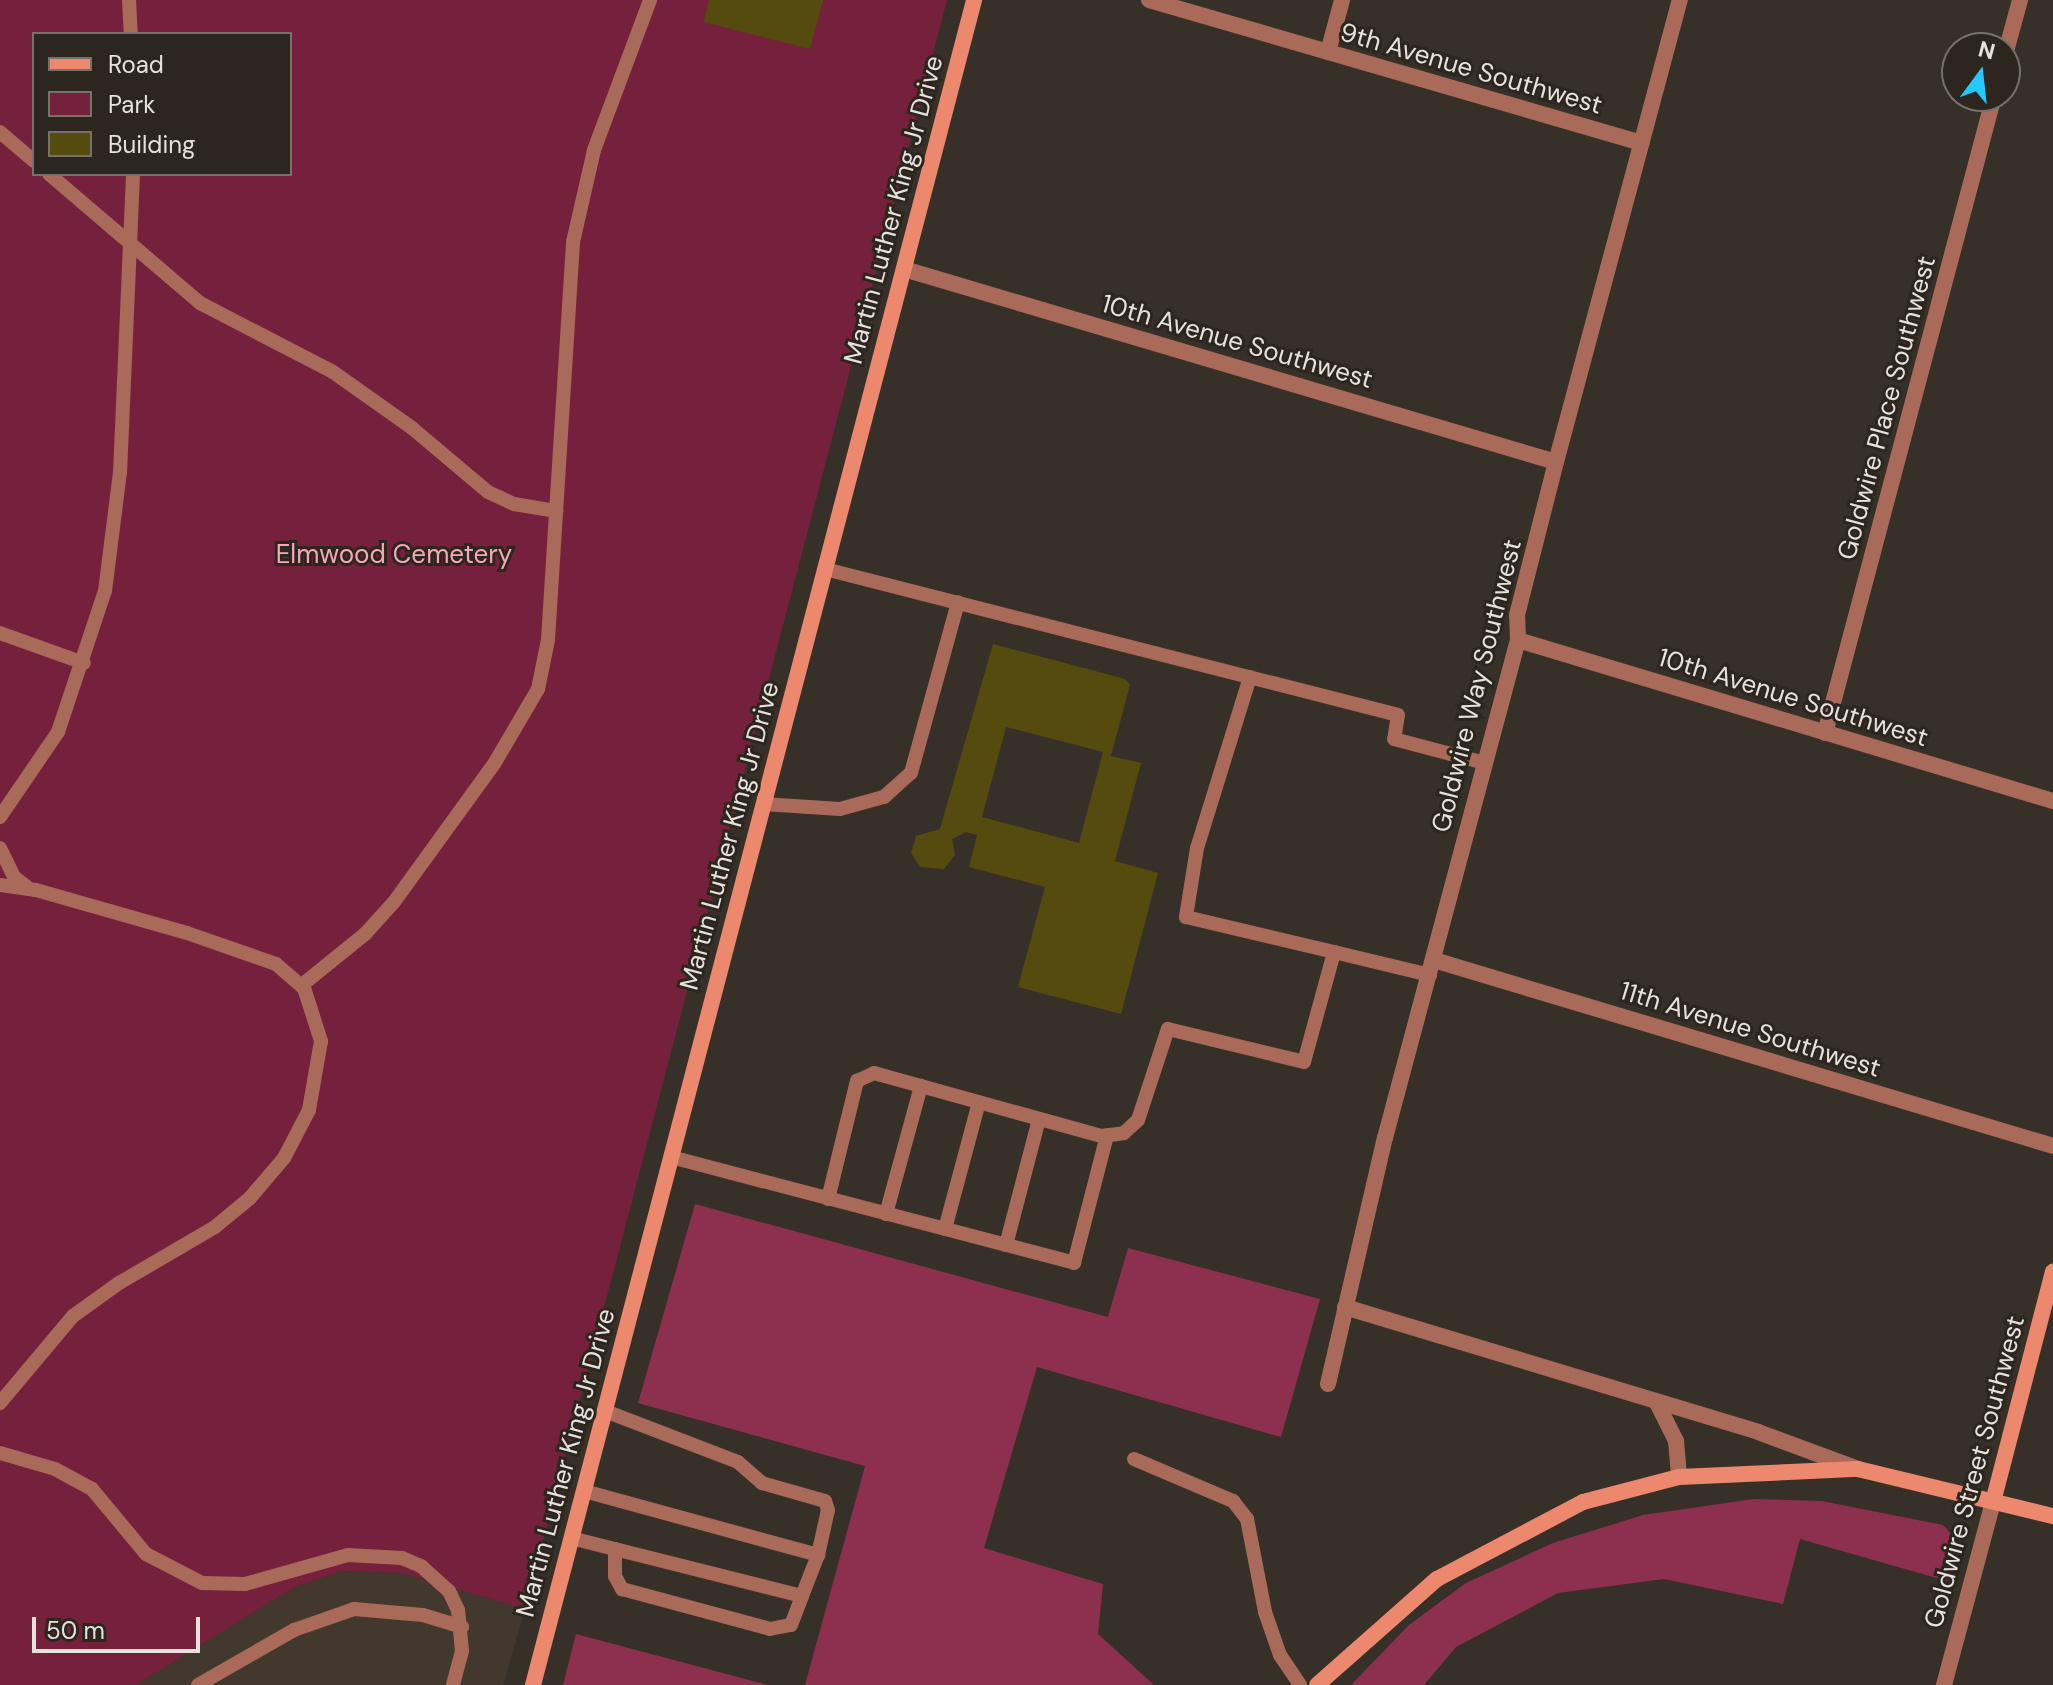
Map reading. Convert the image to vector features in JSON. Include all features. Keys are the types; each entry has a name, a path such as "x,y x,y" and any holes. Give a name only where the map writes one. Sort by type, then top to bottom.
{"main road":[{"name":"Martin Luther King Jr Drive","path":"533,1685 974,0"},
{"name":"Goldwire Street Southwest","path":"1994,1498 2053,1272"},
{"path":"1317,1685 1437,1579 1583,1502 1679,1477 1858,1469 1994,1498 2053,1516"}],"street":[{"name":"9th Avenue Southwest","path":"1149,0 1642,143"},
{"path":"1328,52 1342,0"},
{"name":"Goldwire Way Southwest","path":"1328,1384 1345,1307 1518,640 1517,615 1680,0"},
{"path":"2011,32 2020,0"},
{"name":"Goldwire Place Southwest","path":"1825,733 1990,112"},
{"name":"10th Avenue Southwest","path":"904,269 1556,462"},
{"name":"10th Avenue Southwest","path":"1518,640 2053,801"},
{"name":"11th Avenue Southwest","path":"1432,967 2053,1146"},
{"path":"1345,1307 1656,1401 1858,1469"},
{"path":"1656,1401 1676,1441 1679,1477"},
{"name":"Goldwire Street Southwest","path":"1944,1685 1994,1498"}],"lane":[{"path":"129,0 131,32"},
{"path":"302,985 365,934 394,902 529,708 548,640 573,242 594,150 653,2"},
{"path":"0,132 32,159"},
{"path":"51,176 200,303 333,372 376,401 488,492 514,504 556,511"},
{"path":"0,817 58,732 84,663 105,591 117,513 133,176"},
{"path":"825,569 1398,715 1394,739 1485,763"},
{"path":"763,804 840,809 884,797 911,773 958,602"},
{"path":"0,633 84,663"},
{"path":"1250,677 1197,848 1186,917 1334,952 1432,967"},
{"path":"0,848 14,877 29,889"},
{"path":"0,885 29,889 254,954 302,985 317,1018 321,1065 309,1110 284,1158 250,1198 215,1227 119,1283 73,1316 0,1403"},
{"path":"828,1199 857,1081 874,1073 1039,1119 1107,1135 1124,1133 1138,1120 1168,1029 1304,1062 1334,952"},
{"path":"886,1214 921,1086"},
{"path":"945,1229 979,1102"},
{"path":"1006,1245 1039,1119"},
{"path":"671,1157 1074,1263 1107,1135"},
{"path":"605,1411 738,1462 762,1483 825,1501 828,1510 818,1555 791,1625 770,1629 622,1589 615,1576 615,1549"},
{"path":"0,1453 55,1469 92,1489 146,1554 181,1576 234,1585 327,1558 402,1558 443,1583 462,1627 453,1685"},
{"path":"1134,1459 1233,1501 1247,1519 1265,1612 1280,1655 1300,1685"},
{"path":"584,1491 818,1555"},
{"path":"571,1538 802,1596"},
{"path":"198,1685 294,1630 354,1609 423,1615 462,1627"}],"shaded area":[{"path":"695,1204 1108,1317 1128,1248 1320,1299 1281,1437 1037,1367 984,1548 1103,1584 1098,1634 1154,1685 805,1685 865,1466 638,1403"},
{"path":"1754,1499 1822,1501 1943,1525 1955,1538 1947,1581 1800,1539 1783,1604 1664,1579 1558,1593 1456,1647 1424,1685 1351,1685 1409,1625 1466,1583 1553,1543 1643,1515"},
{"path":"342,1571 402,1573 525,1609 503,1685 136,1685 295,1587"},
{"path":"576,1634 768,1685 563,1685"}],"green space":[{"name":"Elmwood Cemetery","path":"0,0 947,0 525,1609 402,1573 342,1571 295,1587 136,1685 0,1685"}],"building":[{"path":"709,0 823,0 810,49 704,22"},
{"path":"993,644 1125,679 1130,685 1111,756 1141,763 1115,861 1158,873 1121,1014 1018,987 1045,887 969,867 977,835 966,832 952,839 955,855 944,869 920,867 911,853 916,836 940,829","holes":["1006,727 1103,752 1079,843 982,817"]}]}
